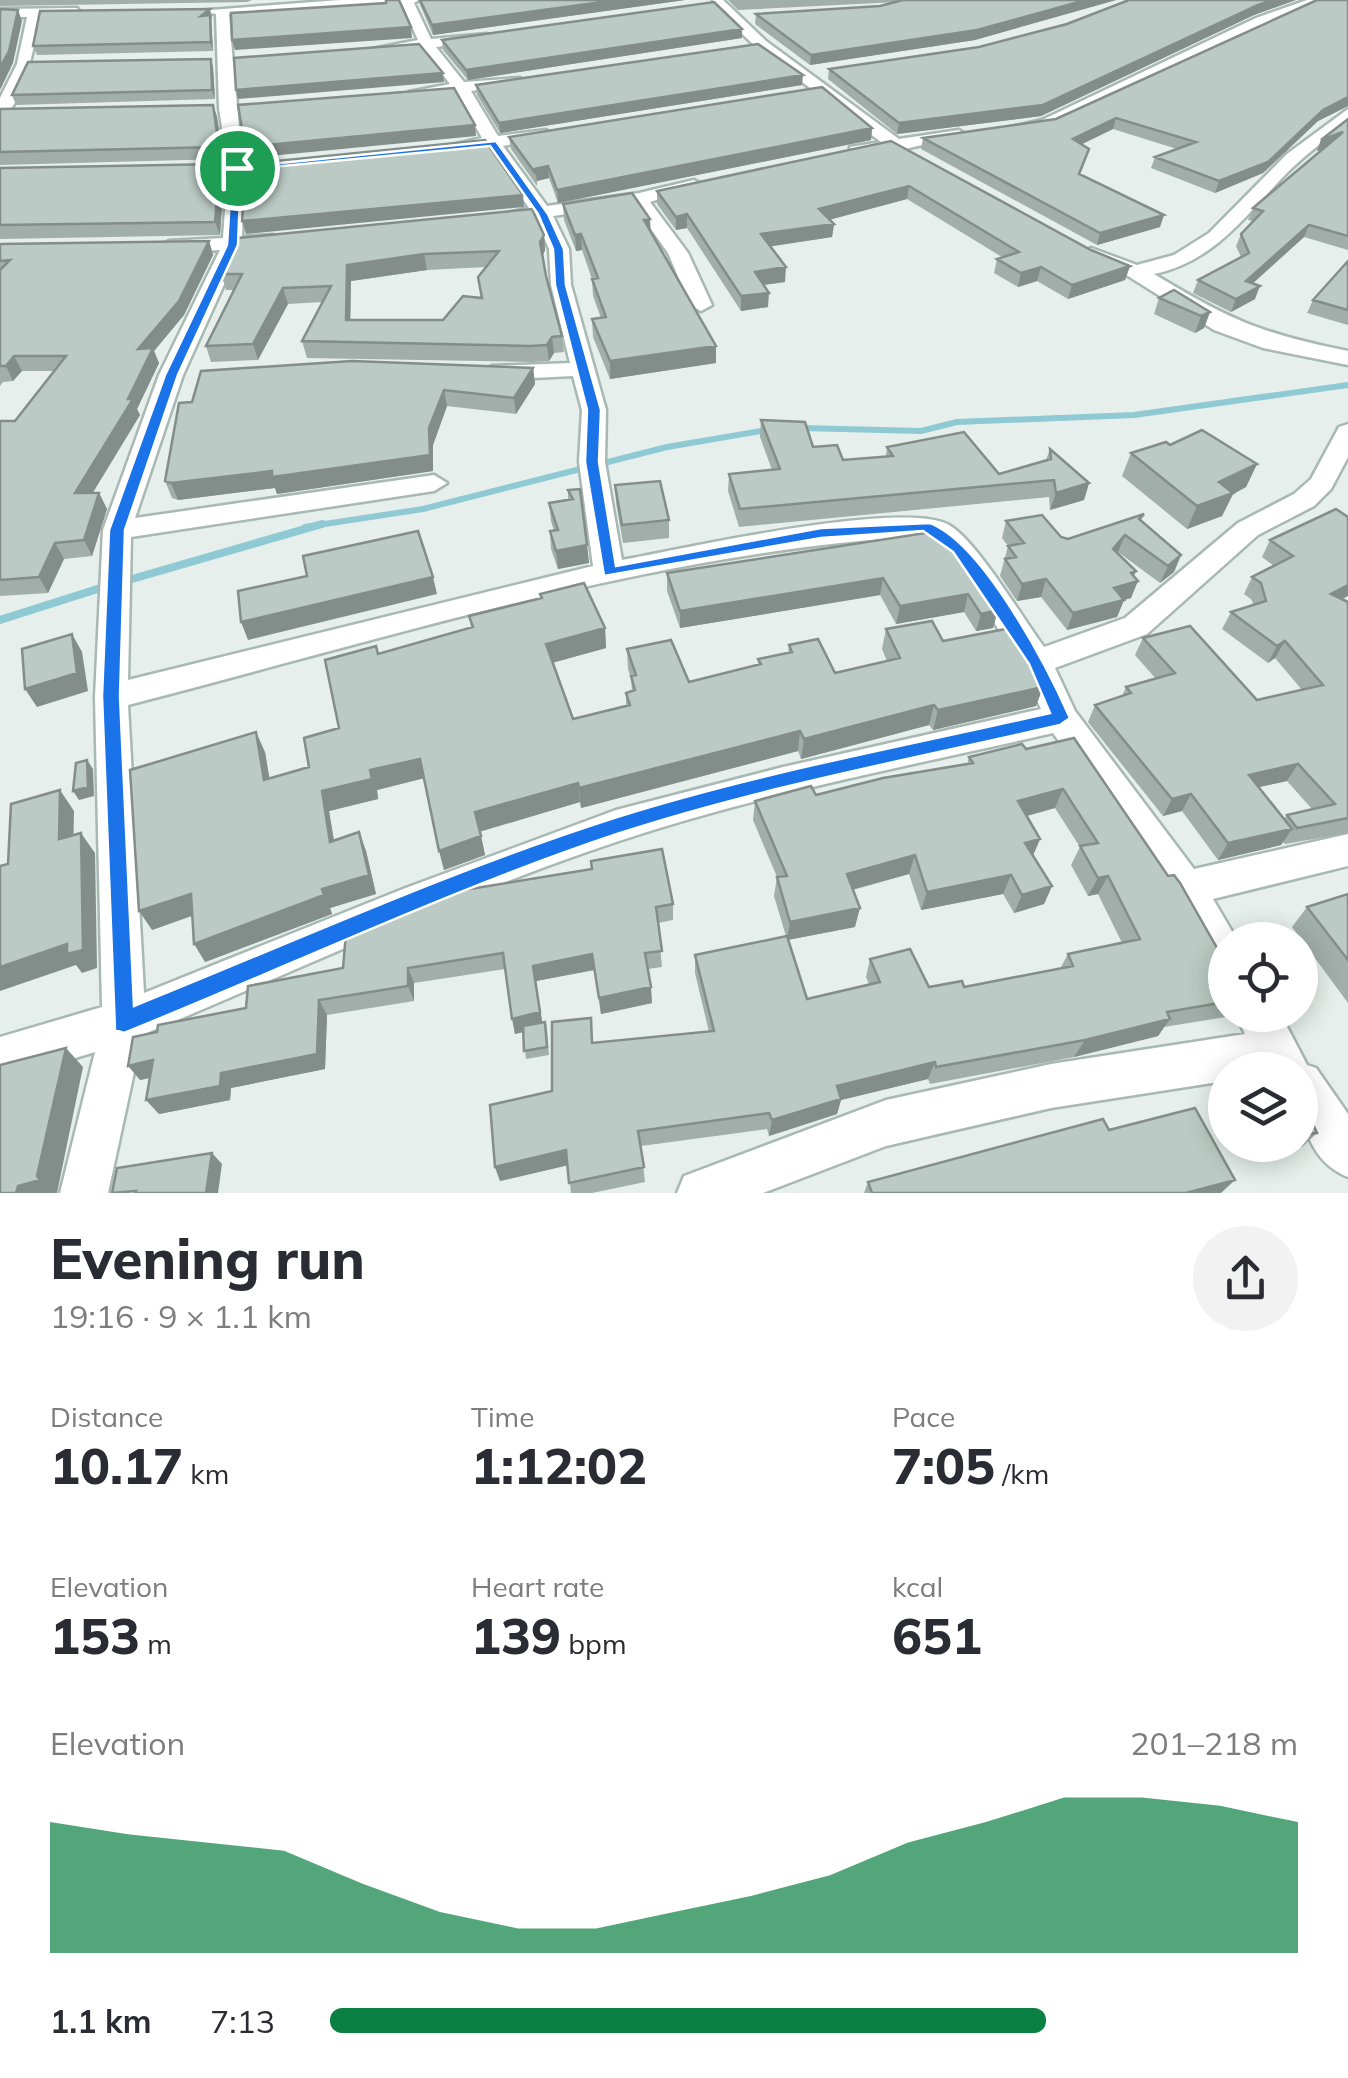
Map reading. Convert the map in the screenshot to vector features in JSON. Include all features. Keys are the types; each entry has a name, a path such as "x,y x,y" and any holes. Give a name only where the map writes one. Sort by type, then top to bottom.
{"street":[{"path":"184,11 410,0 427,44 462,88 493,143 543,214 559,249 560,285 594,410 593,469 609,572"},
{"path":"1002,130 1046,124 1261,21 1319,0"},
{"path":"702,5 718,1 761,44 822,81 892,144 924,162"},
{"path":"0,13 70,12 89,6"},
{"path":"84,1193 124,1022 111,696 117,530 172,375 232,245 237,168 218,109 227,58 222,11"},
{"path":"22,114 0,114 24,64 34,13"},
{"path":"734,18 753,17"},
{"path":"359,50 494,36"},
{"path":"742,46 761,44"},
{"path":"209,59 246,58"},
{"path":"24,64 43,64"},
{"path":"403,94 537,77"},
{"path":"802,93 822,81"},
{"path":"218,109 247,107"},
{"path":"1135,272 1198,254 1223,236 1234,218 1275,175 1348,114"},
{"path":"434,149 570,131"},
{"path":"838,155 983,132"},
{"path":"485,220 639,199 713,180"},
{"path":"639,199 678,253 701,305"},
{"path":"142,248 291,239"},
{"path":"1068,242 1135,272 1222,325 1271,342 1348,358"},
{"path":"472,372 584,369"},
{"path":"172,375 207,373"},
{"path":"1037,662 1136,626 1248,529 1304,500 1322,483 1348,432"},
{"path":"117,530 434,483"},
{"path":"111,696 609,572 821,533 924,526 940,532 958,549 1037,662 1060,718 1186,888 1208,927"},
{"path":"0,1059 124,1022 416,901 616,826 782,781 1060,718"},
{"path":"1186,888 1348,850"},
{"path":"701,1193 886,1123 1050,1086 1208,1065"},
{"path":"1318,1110 1348,1154"}],"building":[{"path":"399,0 411,27 232,40 231,13"},
{"path":"420,0 617,0 432,25"},
{"path":"903,0 1086,0 977,30 811,55 756,14 880,6"},
{"path":"1129,0 1273,0 1043,105 899,123 829,69 979,47 1067,24"},
{"path":"1317,0 1348,0 1348,97 1323,110 1268,162 1219,181 1155,157 1196,142 1116,118 1073,139 1089,149 1079,174 1164,215 1100,233 923,138 1056,119"},
{"path":"714,2 742,29 466,70 442,40"},
{"path":"0,9 18,10 9,51 0,68"},
{"path":"210,9 201,16 210,15 211,42 33,46 40,11"},
{"path":"419,44 443,73 236,90 234,58"},
{"path":"758,44 803,75 499,123 476,85"},
{"path":"211,59 212,90 12,95 28,62"},
{"path":"822,87 872,128 557,190 548,166 535,169 536,174 509,137"},
{"path":"454,88 475,125 245,147 238,105"},
{"path":"213,105 219,147 0,152 0,109"},
{"path":"1348,119 1348,236 1309,225 1246,281 1260,286 1236,299 1198,280 1249,253 1241,234 1263,211 1253,208 1343,132 1321,140"},
{"path":"485,140 523,195 242,221 246,164"},
{"path":"891,141 1091,250 1130,266 1072,285 1041,267 1021,273 997,259 1019,252 909,186 819,209 834,224 761,234 786,267 755,272 769,293 741,296 687,214 676,217 657,191"},
{"path":"220,164 215,222 0,225 0,168"},
{"path":"632,193 650,219 644,220 716,346 610,361 592,319 606,317 592,279 598,278 581,234 575,235 563,204"},
{"path":"532,209 544,235 540,242 546,276 562,336 552,337 547,345 530,346 302,341 331,286 283,288 253,344 206,346 242,274 221,274 238,238","holes":["499,251 478,277 482,298 463,296 443,320 346,320 347,265 424,254"]},
{"path":"209,241 179,301 138,349 153,348 128,399 133,399 75,493 99,493 84,540 55,543 39,577 0,580 0,421 15,421 66,356 14,356 6,366 0,366 0,270 10,260 0,261 0,244"},
{"path":"1348,261 1348,310 1313,300"},
{"path":"1174,290 1210,312 1201,316 1159,298"},
{"path":"352,361 533,368 514,398 444,390 429,428 430,455 272,477 272,471 165,481 179,403 192,402 201,371"},
{"path":"761,420 805,422 813,447 837,445 843,460 893,456 887,447 964,432 999,474 1051,459 1050,449 1089,483 1056,493 1054,480 740,509 729,474 780,469"},
{"path":"1202,430 1257,464 1219,482 1233,493 1197,506 1131,453 1166,442 1170,445"},
{"path":"660,481 669,520 622,525 615,485"},
{"path":"580,489 587,545 556,551 550,531 558,530 549,503 573,499 568,490"},
{"path":"1336,509 1348,517 1348,585 1331,594 1348,602 1348,818 1297,828 1287,815 1335,804 1298,764 1249,775 1292,829 1228,843 1191,794 1172,799 1095,705 1131,693 1126,687 1175,673 1143,638 1190,626 1257,700 1323,685 1285,641 1277,646 1231,612 1266,601 1261,583 1252,577 1293,556 1270,540"},
{"path":"1144,514 1139,519 1181,555 1168,566 1125,535 1113,549 1136,571 1131,573 1138,581 1114,588 1124,600 1073,613 1046,579 1022,584 1005,559 1016,557 1008,546 1024,543 1006,521 1042,515 1061,537 1068,539"},
{"path":"418,531 433,577 241,622 238,591 307,576 303,556"},
{"path":"938,531 998,610 981,614 968,594 900,606 883,578 680,611 667,573"},
{"path":"584,583 605,628 546,644 573,719 630,705 626,693 635,690 631,676 636,675 627,649 671,640 689,682 761,664 758,659 792,652 789,645 818,639 835,673 900,658 886,629 932,621 943,641 1011,628 1043,687 938,710 934,705 804,739 800,731 579,788 578,783 475,812 481,836 439,851 420,759 370,770 372,779 322,791 330,842 359,832 369,875 322,889 324,895 194,944 191,894 139,911 130,770 256,732 264,780 309,767 304,738 339,728 325,660 376,646 378,654 473,627 469,616"},
{"path":"72,634 77,673 25,689 22,649"},
{"path":"1074,738 1168,876 1174,875 1180,883 1208,932 1208,1005 1167,1012 1170,1019 1085,1040 936,1067 935,1062 837,1086 841,1099 772,1120 769,1113 638,1131 644,1167 569,1183 566,1150 495,1167 490,1105 552,1091 552,1022 591,1018 592,1043 714,1031 695,955 787,936 807,999 880,982 870,959 910,949 929,987 962,981 964,987 1073,966 1068,954 1140,939 1108,876 1098,878 1080,846 1098,843 1063,789 1018,801 1040,839 1025,843 1052,886 1022,895 1011,875 927,892 915,855 847,874 860,908 790,922 777,877 787,876 755,801 811,786 816,795 883,778 973,763 969,757 1022,744 1026,749"},
{"path":"87,760 88,787 73,791 76,763"},
{"path":"60,790 59,839 81,833 83,950 67,954 67,944 0,967 0,866 8,864 11,804"},
{"path":"662,849 673,904 656,907 662,951 645,953 651,987 599,998 592,954 533,966 540,1012 512,1019 503,953 408,968 408,986 319,1000 317,1054 221,1073 220,1086 146,1100 153,1060 128,1066 133,1037 157,1032 158,1025 246,1008 248,986 343,968 346,933 439,894 592,869 591,861"},
{"path":"1348,894 1348,960 1307,907"},
{"path":"545,1022 547,1047 524,1051 523,1026"},
{"path":"66,1048 37,1176 40,1180 18,1186 16,1193 0,1193 0,1065"},
{"path":"1195,1108 1208,1131 1208,1162 1225,1162 1235,1180 1186,1193 872,1193 868,1182 1103,1119 1109,1130"},
{"path":"212,1153 206,1193 112,1193 117,1168"}],"waterway":[{"path":"801,428 921,431 957,422 1134,415 1348,385"},
{"path":"319,525 423,509 667,447 767,430"},
{"path":"125,581 319,525"},
{"path":"305,527 319,525"},
{"path":"0,620 107,586"}],"route":[{"path":"493,143 543,214 559,249 560,285 594,410 592,462 609,572 821,533 924,526 940,532 958,549 1037,662 1060,718 782,781 616,826 416,901 124,1022 111,696 117,530 172,375 232,245 238,204 237,168 493,143"}]}
